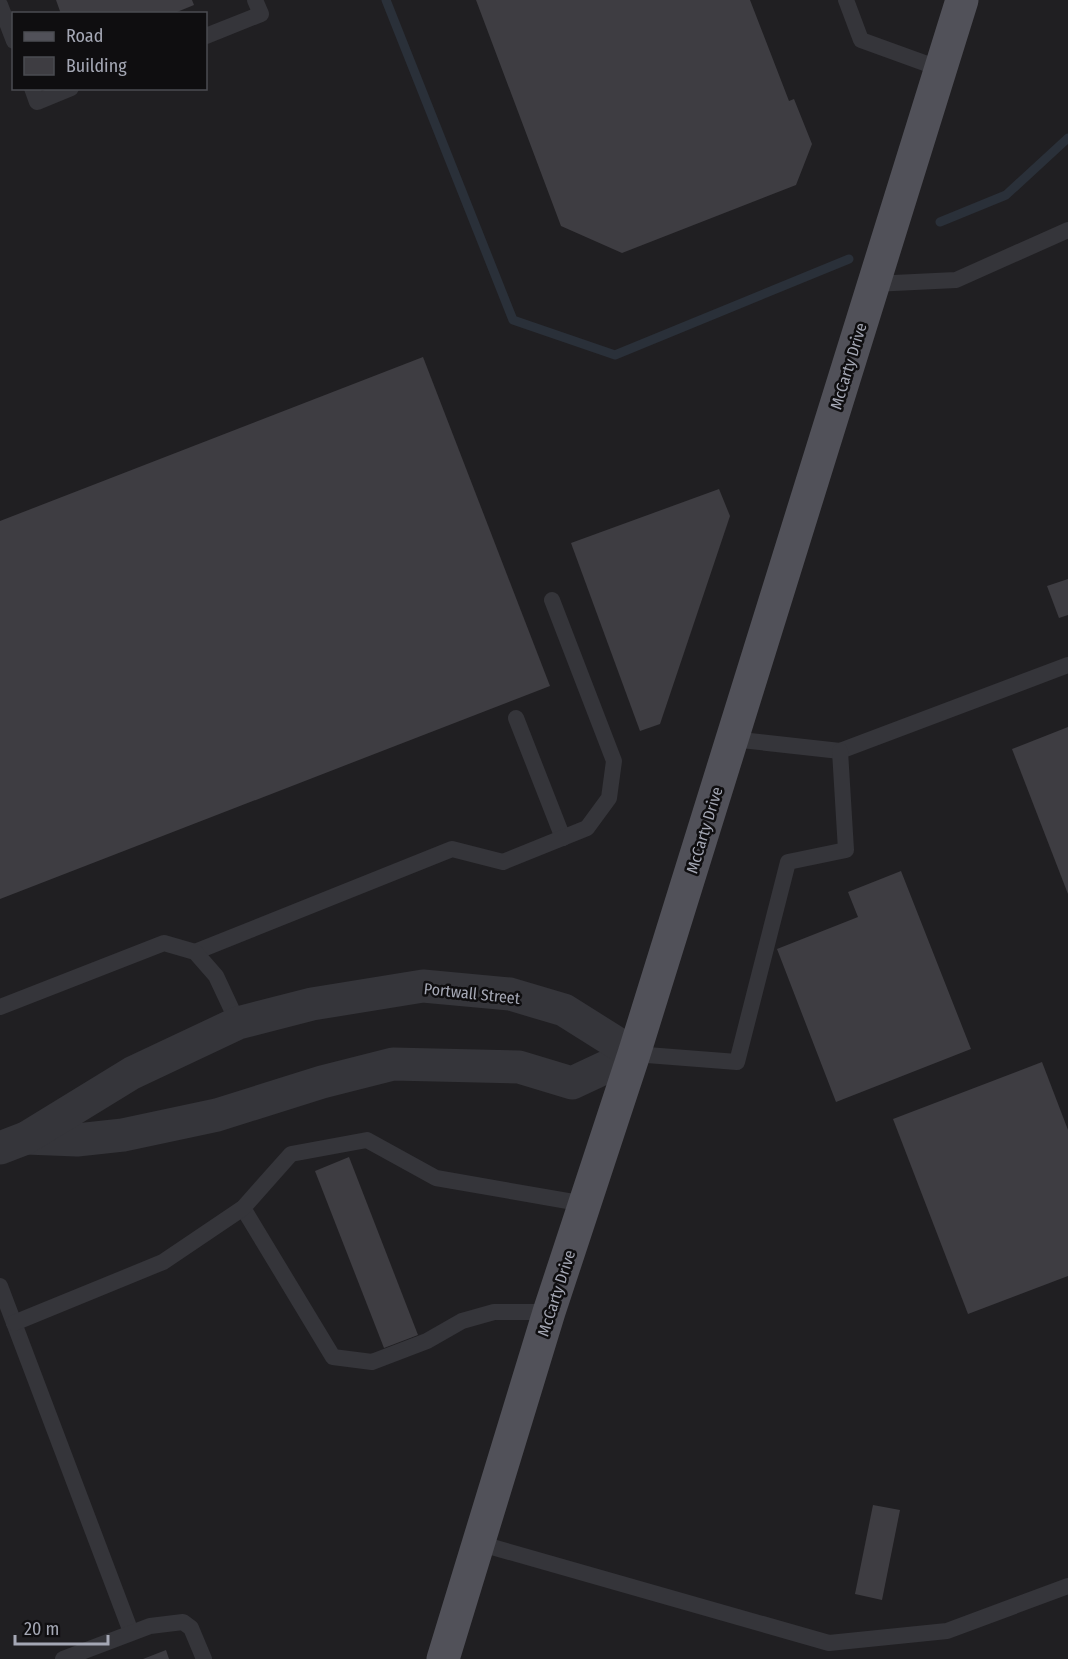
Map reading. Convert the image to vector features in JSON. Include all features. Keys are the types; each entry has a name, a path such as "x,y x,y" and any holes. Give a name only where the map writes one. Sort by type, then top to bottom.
{"main road":[{"name":"McCarty Drive","path":"443,1659 549,1312 634,1054 962,0"}],"street":[{"name":"Portwall Street","path":"13,1143 132,1073 238,1023 312,1004 423,986 510,994 564,1010 634,1054"},
{"name":"Portwall Street","path":"13,1143 123,1135 217,1114 322,1082 393,1064 519,1067 572,1083 634,1054"}],"lane":[{"path":"207,36 261,14 255,0"},
{"path":"846,0 861,40 941,69"},
{"path":"0,5 12,36"},
{"path":"33,90 37,102 66,90"},
{"path":"873,284 956,280 1068,230"},
{"path":"195,952 452,849 503,862 587,828 609,798 614,761 552,600"},
{"path":"732,739 840,751 1068,665"},
{"path":"516,718 563,838"},
{"path":"634,1054 737,1062 788,861 846,850 840,751"},
{"path":"0,1007 164,943 195,952 216,976 238,1023"},
{"path":"14,1323 163,1262 243,1208 291,1154 367,1140 436,1178 585,1204"},
{"path":"243,1208 333,1357 372,1362 427,1341 462,1321 495,1312 549,1312"},
{"path":"0,1287 131,1632"},
{"path":"478,1543 829,1643 947,1631 1068,1586"},
{"path":"63,1659 150,1626 183,1622 191,1628 204,1659"}],"shaded area":[{"path":"0,0 1068,0 1068,1659 0,1659"}],"building":[{"path":"56,0 192,0 194,5 177,12 60,12"},
{"path":"476,0 750,0 789,101 794,99 812,144 796,185 622,253 561,226"},
{"path":"423,357 550,686 0,899 0,521"},
{"path":"719,489 730,516 660,724 640,731 571,543"},
{"path":"1068,579 1068,615 1059,618 1047,586"},
{"path":"1068,727 1068,894 1012,749"},
{"path":"901,871 971,1049 836,1102 777,949 858,917 848,892"},
{"path":"1042,1062 1068,1130 1068,1276 968,1314 893,1119"},
{"path":"349,1157 418,1335 384,1348 315,1171"},
{"path":"873,1505 900,1510 882,1600 855,1594"},
{"path":"166,1650 169,1659 143,1659"}],"waterway":[{"path":"386,0 513,320 615,355 849,259"},
{"path":"940,222 1006,195 1068,138"}]}
